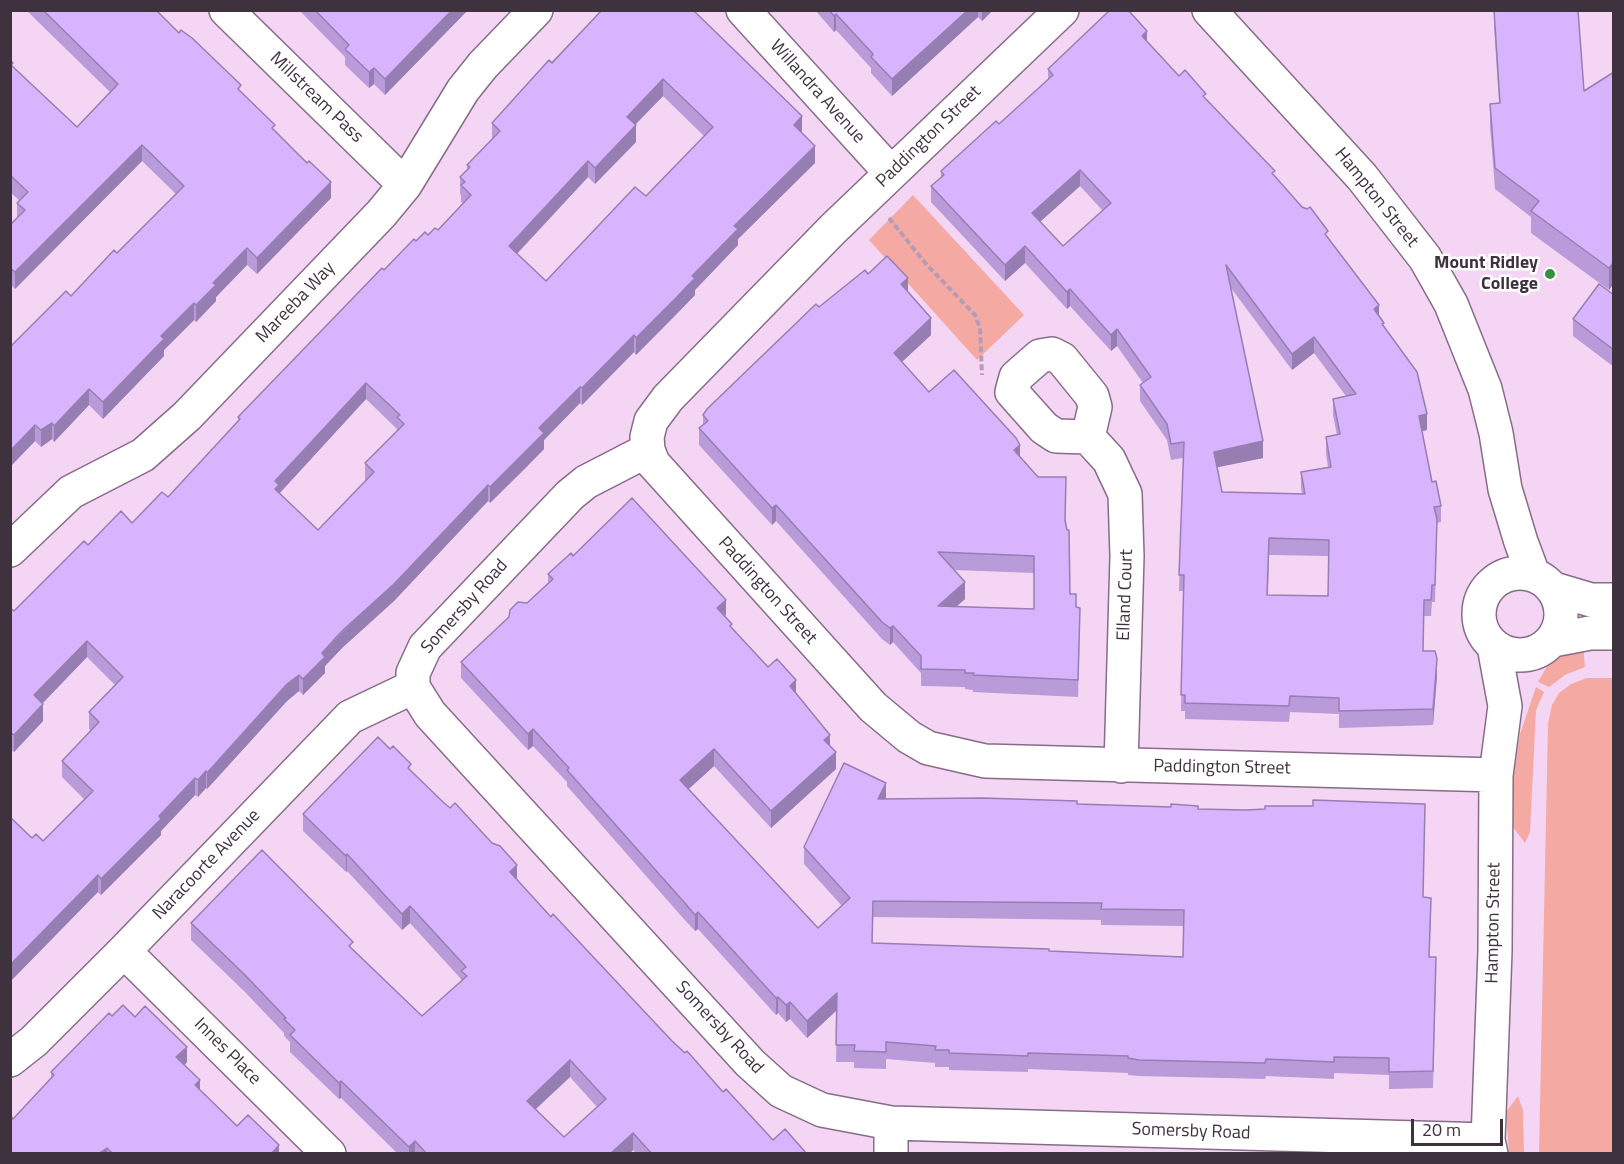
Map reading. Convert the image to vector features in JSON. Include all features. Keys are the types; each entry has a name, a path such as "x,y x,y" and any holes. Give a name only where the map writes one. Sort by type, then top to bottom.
{"street":[{"name":"Millstream Pass","path":"226,10 405,185"},
{"name":"Mareeba Way","path":"10,550 71,492 143,455 162,440 356,242 405,185 463,90 483,65 536,10"},
{"name":"Willandra Avenue","path":"743,10 891,173"},
{"name":"Paddington Street","path":"1062,10 891,173 668,398 651,421 647,438 648,450 662,474 873,707 909,737 928,748 985,761 1496,774"},
{"name":"Hampton Street","path":"1209,10 1362,177 1425,258 1451,304 1485,389 1496,433 1505,489 1501,555 1495,581"},
{"name":"Elland Court","path":"1088,437 1109,460 1125,494 1127,556 1121,766"},
{"name":"Somersby Road","path":"648,450 586,482 570,495 425,647 413,673 413,687 430,714 750,1063 781,1091 891,1138 1487,1149"},
{"name":"Hampton Street","path":"1505,489 1544,582"},
{"path":"1614,600 1591,600 1514,573 1495,581 1486,590 1479,613 1486,637 1494,646 1514,655 1590,633 1614,633"},
{"path":"1544,582 1560,601 1562,614 1559,628 1544,646"},
{"name":"Hampton Street","path":"1487,1149 1494,951 1496,774 1505,706 1494,646"},
{"name":"Hampton Street","path":"1505,706 1544,646"},
{"name":"Naracoorte Avenue","path":"10,1060 34,1041 124,951 350,717 413,687"},
{"name":"Innes Place","path":"124,951 329,1154"}],"path":[{"path":"880,223 887,216 927,265 975,315 980,328 983,382"}],"shaded area":[{"path":"913,195 1024,315 977,360 869,240"},
{"path":"1583,645 1585,667 1565,675 1549,687 1538,682 1550,661 1560,653"},
{"path":"1587,678 1613,678 1613,1153 1539,1153 1548,724 1552,705 1559,693 1571,684"},
{"path":"1536,687 1544,692 1536,710 1530,832 1525,843 1507,819 1520,734"},
{"path":"1518,1096 1523,1110 1524,1153 1509,1153 1506,1112"}],"building":[{"path":"43,10 156,10 179,33 181,30 192,38 241,85 238,89 275,125 272,128 307,163 309,161 331,182 257,258 247,248 213,283 216,285 161,336 164,339 103,402 89,389 54,426 52,423 41,430 35,425 10,451 10,347 66,291 71,296 114,250 117,253 184,186 142,145 15,272 10,268 10,225 25,210 17,203 28,192 10,175 10,60 13,63 11,65 77,127 118,84"},
{"path":"315,10 452,10 385,79 374,68 369,72 345,49 349,45"},
{"path":"602,10 693,10 802,116 794,125 815,146 734,226 738,229 692,276 695,278 675,299 636,338 634,335 582,388 580,387 539,428 544,433 490,487 488,485 394,584 342,631 322,653 325,657 303,679 299,675 287,684 207,773 206,771 198,780 195,778 159,816 161,819 101,879 98,875 10,965 10,817 32,838 36,834 43,841 93,791 62,761 99,722 89,712 123,677 87,641 34,695 43,704 14,735 10,732 10,608 14,611 84,541 88,545 121,511 132,523 162,492 168,497 240,419 238,417 382,268 384,270 414,239 416,241 425,232 428,235 435,228 438,230 471,195 461,185 465,182 460,177 470,167 467,165 500,131 492,123 549,60 552,63","holes":["663,79 713,127 646,196 635,187 546,281 509,246 588,161 595,168 636,125 627,117","366,383 400,415 397,417 404,424 365,463 374,472 318,530 275,489 279,485 275,481"]},
{"path":"829,10 968,10 892,79 871,57 873,54 836,14 834,16"},
{"path":"1110,10 1128,10 1147,31 1142,36 1179,76 1185,70 1206,94 1203,96 1275,171 1272,173 1302,207 1307,209 1310,207 1328,231 1325,234 1379,305 1374,309 1384,323 1382,324 1417,372 1427,414 1419,416 1432,482 1436,481 1441,506 1434,507 1437,519 1435,585 1432,585 1431,600 1424,600 1423,651 1435,651 1437,659 1433,709 1339,711 1339,698 1290,696 1289,706 1185,703 1185,695 1181,695 1184,575 1179,575 1184,442 1171,444 1167,424 1140,385 1151,377 1117,329 1111,335 1070,289 1067,292 1025,246 1005,265 931,186 944,175 941,171 996,121 999,124 1053,75 1048,69","holes":["1080,170 1111,203 1063,246 1032,213","1226,265 1292,354 1314,337 1356,394 1333,399 1340,434 1326,437 1331,467 1301,472 1305,494 1222,492 1214,452 1263,441","1269,538 1329,540 1328,596 1267,595"]},
{"path":"1494,10 1578,10 1584,91 1614,72 1614,262 1609,268 1531,211 1539,201 1495,168 1490,104 1500,103"},
{"path":"887,256 908,278 901,284 931,318 894,353 929,392 954,370 1016,438 1020,445 1014,450 1038,477 1066,477 1065,520 1067,530 1069,530 1070,594 1076,594 1076,607 1080,608 1078,680 973,675 974,673 965,673 965,670 921,669 921,656 893,626 890,628 882,622 776,505 772,508 699,428 708,421 703,415 707,409 816,304 819,307 865,270 868,274","holes":["938,552 1034,556 1034,609 938,606 965,582"]},
{"path":"1599,284 1614,295 1614,350 1573,319"},
{"path":"632,498 726,600 717,608 732,624 730,626 768,667 777,659 796,680 790,686 830,735 824,740 836,752 771,811 714,749 680,780 818,928 850,898 804,847 844,763 886,783 878,799 982,798 1171,807 1171,804 1198,806 1198,809 1246,810 1265,809 1265,806 1313,806 1313,800 1425,804 1423,897 1431,898 1429,957 1436,957 1433,1071 1389,1072 1389,1058 1334,1057 1334,1062 1266,1059 1265,1063 1139,1060 1128,1058 1128,1056 949,1053 949,1050 935,1050 936,1046 886,1042 886,1052 854,1051 855,1045 836,1045 837,993 807,1021 790,1002 786,1005 778,997 776,998 698,912 695,915 533,729 528,734 461,662 509,617 510,610 518,602 527,603 553,579 548,574 571,553 573,556","holes":["873,901 1102,903 1101,909 1184,910 1183,957 1049,951 1049,949 872,943"]},
{"path":"378,737 390,749 393,746 411,764 408,768 443,802 450,808 455,803 492,843 500,846 517,865 510,872 551,917 553,914 672,1041 685,1053 687,1051 723,1092 726,1089 773,1140 785,1129 807,1154 652,1154 633,1133 610,1154 427,1154 415,1141 409,1147 290,1035 295,1030 284,1019 286,1018 191,923 262,850 353,942 349,946 422,1016 467,976 461,971 466,967 410,906 402,914 347,854 346,856 303,814","holes":["570,1060 606,1099 564,1137 527,1101"]},
{"path":"123,1005 135,1017 145,1006 187,1047 176,1057 200,1080 195,1085 237,1126 248,1115 279,1145 271,1154 113,1154 107,1148 98,1154 10,1154 10,1115 13,1119 54,1075 51,1072 109,1013 112,1016"}],"place":[{"name":"Mount Ridley College","path":"1550,274"}]}
